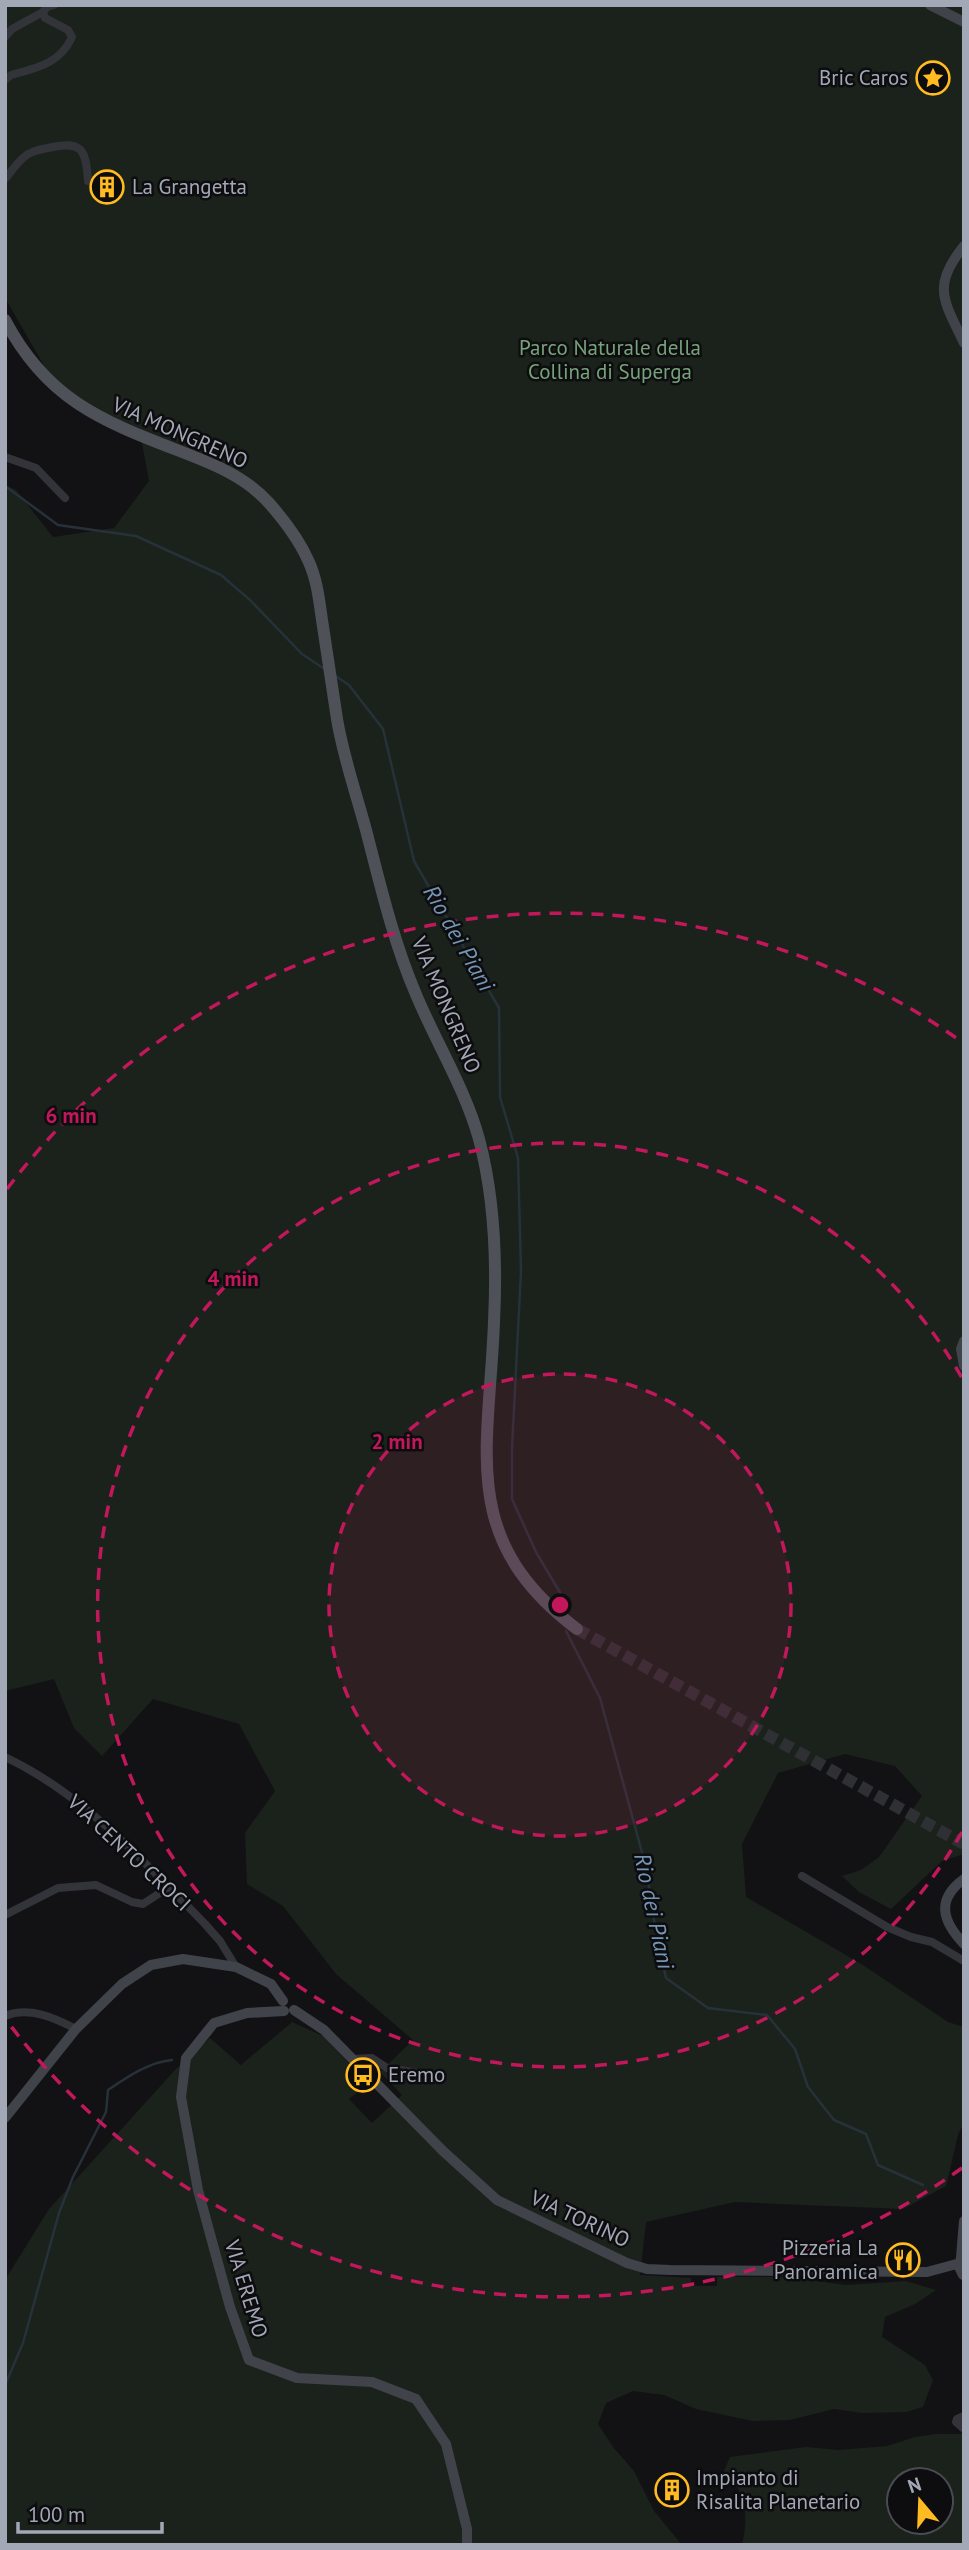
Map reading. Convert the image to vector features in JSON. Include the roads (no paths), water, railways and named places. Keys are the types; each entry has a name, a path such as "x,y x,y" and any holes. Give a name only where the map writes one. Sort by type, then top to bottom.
{"main road":[{"path":"930,5 964,22"},
{"path":"964,246 948,266 943,290 964,343"},
{"name":"VIA MONGRENO","path":"5,320 32,363 58,389 78,404 101,419 130,432 223,468 266,499 302,550 316,582 338,724 383,894 407,971 463,1095 479,1140 485,1167 495,1242 494,1324 486,1466 491,1507 505,1549 515,1567 544,1602 577,1629"},
{"path":"964,1341 961,1349 964,1366"},
{"path":"964,1880 951,1888 944,1908 949,1928 964,1944"},
{"name":"VIA TORINO","path":"5,2118 76,2029 122,1984 150,1965 183,1959 236,1967 271,1984 287,2007 324,2030 443,2151 497,2200 627,2263 647,2269 670,2270 927,2272 934,2275 963,2269"},
{"name":"VIA EREMO","path":"287,2007 247,2013 214,2023 187,2058 181,2097 198,2190 230,2307 248,2360 297,2378 372,2382 416,2399 446,2445 467,2529 467,2545"},
{"path":"963,2269 964,2221"}],"street":[{"path":"5,37 12,29 54,5"},
{"path":"5,80 11,75 54,61 69,45 72,37 68,30 45,18 43,12"},
{"path":"5,179 24,157 33,151 71,144 77,146 85,155 88,181"},
{"path":"5,457 36,468 65,498"},
{"name":"VIA CENTO CROCI","path":"5,1757 78,1803 169,1887 220,1941 236,1967"},
{"path":"802,1876 887,1927 932,1942 964,1961"},
{"path":"5,1915 58,1888 96,1885 132,1902 143,1904 169,1887"},
{"path":"5,2016 16,2012 37,2013 76,2029"},
{"path":"353,2059 372,2058 387,2068 431,2075"},
{"path":"964,2416 956,2422 964,2429"}],"waterway":[{"name":"Rio dei Piani","path":"5,486 58,525 136,536 221,575 250,600 302,654 326,670"},
{"name":"Rio dei Piani","path":"334,675 349,685 383,729 414,861 499,1008 500,1097 518,1158 521,1271 512,1499 536,1552 565,1601"},
{"name":"Rio dei Piani","path":"566,1631 600,1698 646,1867 666,1978 708,2008 767,2015 795,2049 808,2087 834,2120 866,2134 878,2165 923,2185"},
{"path":"5,2385 23,2343 59,2213 73,2177 106,2112 108,2090 147,2067 172,2060"}],"tunnel":[{"path":"577,1629 964,1844"}],"place":[{"name":"Bric Caros","path":"933,78"},
{"name":"La Grangetta","path":"107,187"},
{"name":"Eremo","path":"363,2075"},
{"name":"Pizzeria La Panoramica","path":"903,2260"},
{"name":"Impianto di Risalita Planetario","path":"672,2490"}],"park label":[{"name":"Parco Naturale della Collina di Superga","path":"610,360"}]}
